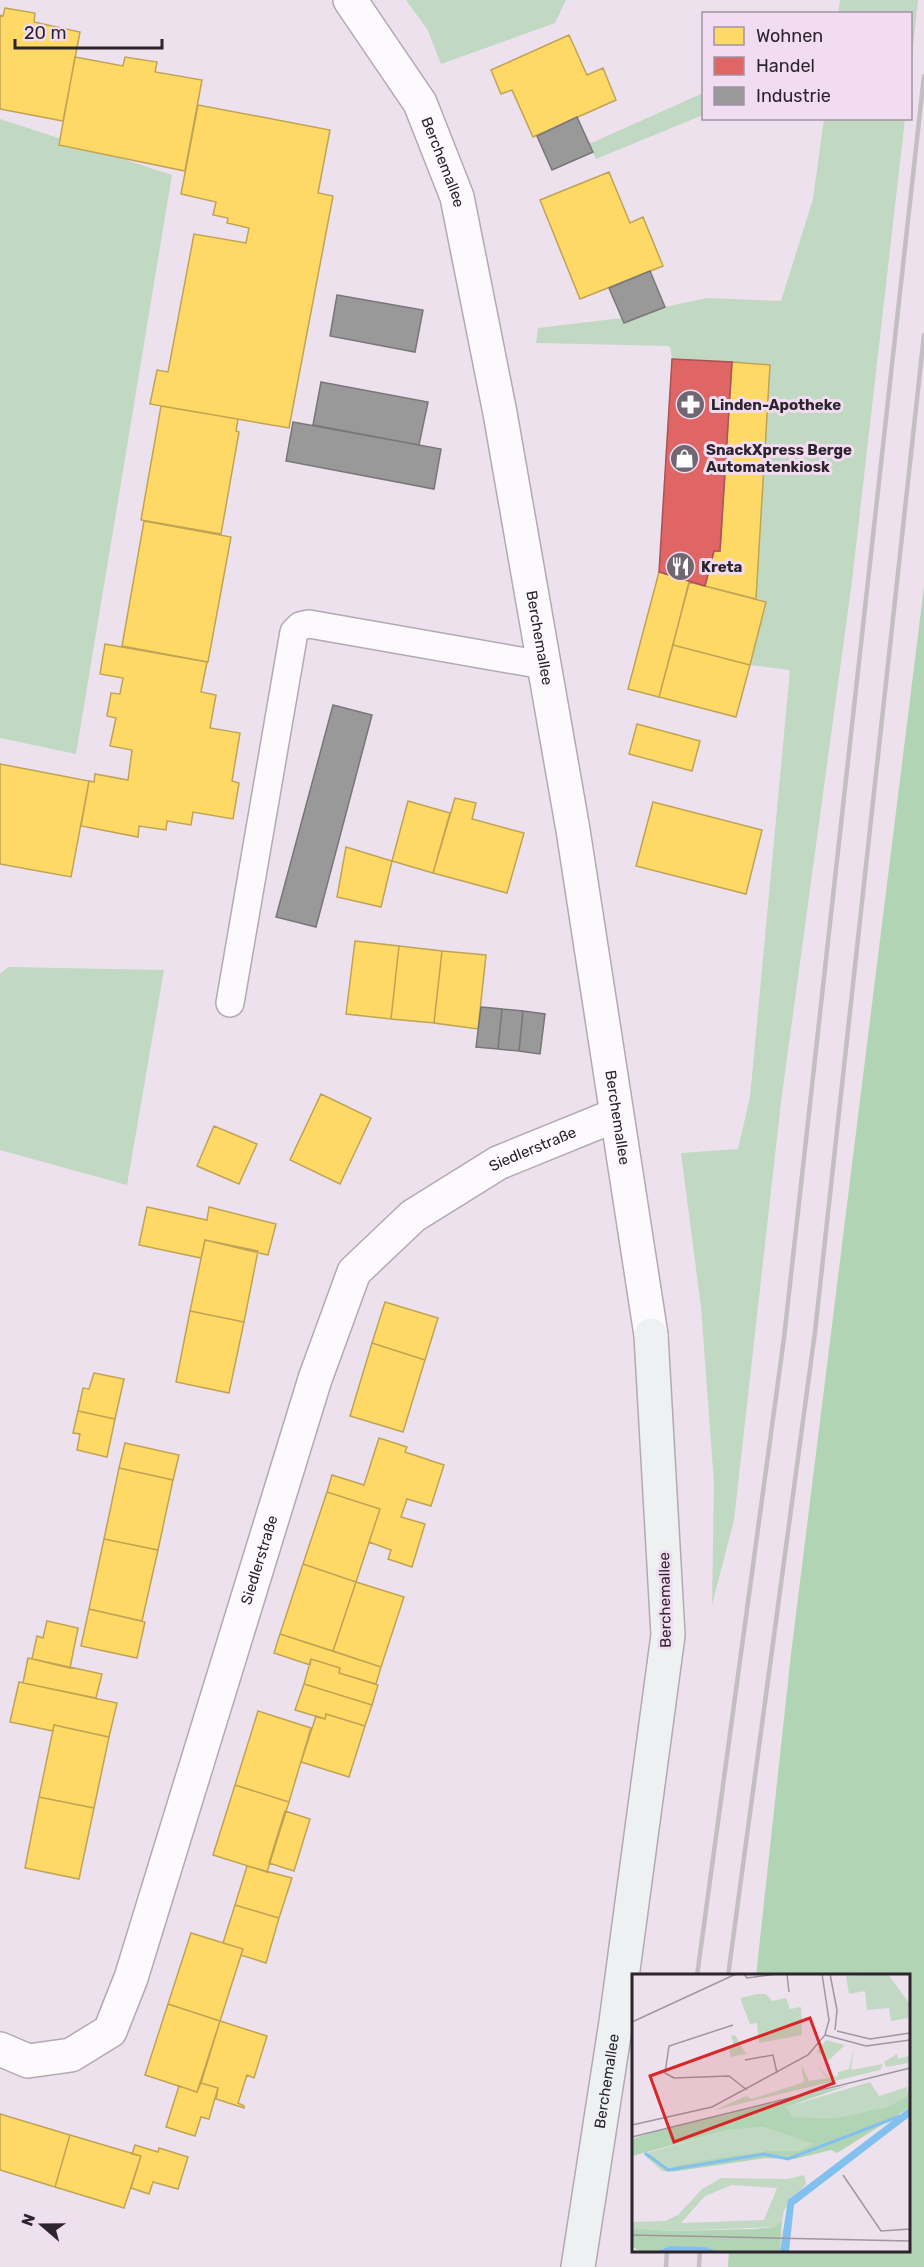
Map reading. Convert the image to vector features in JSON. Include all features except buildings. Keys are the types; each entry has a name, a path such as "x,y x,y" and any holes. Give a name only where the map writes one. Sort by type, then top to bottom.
{"street":[{"name":"Berchemallee","path":"350,0 420,103 457,197 500,413 573,830 651,1335 668,1635 616,2022 578,2267"},
{"name":"Siedlerstraße","path":"0,2049 28,2061 71,2055 110,2031 131,1978 315,1379 354,1272 413,1216 498,1163 616,1115"}],"lane":[{"path":"230,1003 294,632 300,626 309,624 543,665"}],"green space":[{"path":"406,0 566,0 555,23 441,64 427,29"},
{"path":"840,0 918,0 912,57 912,12 838,12"},
{"path":"702,93 702,115 596,159 589,144"},
{"path":"0,119 172,175 76,754 0,738"},
{"path":"824,120 905,120 852,581 781,1102 734,1520 712,1605 714,1483 701,1307 681,1153 738,1149 750,1097 790,670 750,665 766,602 756,598 770,365 672,359 670,346 536,343 538,328 622,318 624,323 665,307 707,298 781,301 813,199"},
{"path":"924,587 924,2267 728,2267 729,2252 909,2252 909,1974 756,1974 791,1654"},
{"path":"8,967 164,970 127,1185 0,1150 0,974"}],"railway":[{"path":"697,1974 784,1338 924,76"},
{"path":"728,1974 815,1332 924,335"},
{"path":"666,2267 667,2252"},
{"path":"699,2267 700,2252"}],"place":[{"name":"Linden-Apotheke","path":"690,405"},
{"name":"SnackXpress Berge Automatenkiosk","path":"685,459"},
{"name":"Kreta","path":"680,567"}]}
